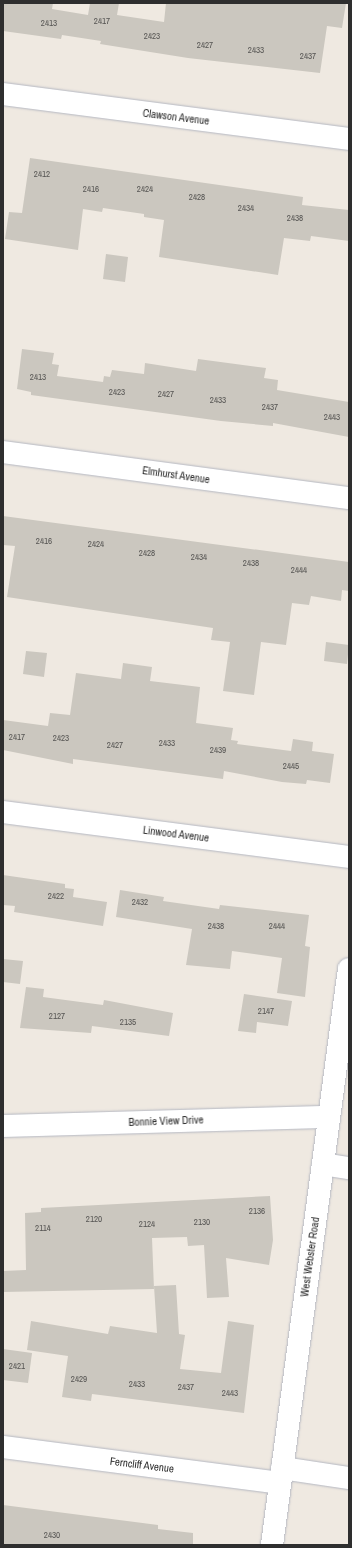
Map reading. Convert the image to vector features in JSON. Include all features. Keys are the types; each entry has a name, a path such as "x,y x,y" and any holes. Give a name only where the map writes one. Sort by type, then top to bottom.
{"street":[{"name":"Clawson Avenue","path":"3,94 349,139"},
{"name":"Elmhurst Avenue","path":"3,452 349,498"},
{"name":"Linwood Avenue","path":"3,812 349,857"},
{"name":"West Webster Road","path":"272,1545 349,969"},
{"name":"Bonnie View Drive","path":"3,1126 329,1117"},
{"path":"323,1164 349,1168"},
{"name":"Ferncliff Avenue","path":"3,1447 281,1476 349,1478"}],"building":[{"path":"3,3 53,3 52,9 88,15 90,3 119,3 117,15 164,22 166,3 346,3 342,28 327,26 320,73 188,58 100,44 101,41 62,35 61,39 3,31"},
{"path":"30,158 303,197 302,205 349,210 349,241 311,236 310,241 284,238 278,275 159,257 164,220 144,217 144,214 103,208 102,212 83,209 78,250 5,239 9,212 22,213"},
{"path":"106,254 128,257 125,282 103,279"},
{"path":"22,349 54,353 52,364 59,365 57,376 103,382 104,376 110,377 112,370 144,374 145,363 196,371 198,359 266,368 264,378 278,380 277,390 349,402 349,437 273,423 273,426 221,421 31,395 31,392 17,389"},
{"path":"3,516 349,562 349,591 342,590 341,601 311,596 309,605 292,603 286,645 261,642 254,695 223,691 230,642 211,640 213,628 7,597 15,546 3,545"},
{"path":"326,642 349,645 347,664 324,661"},
{"path":"26,651 47,653 44,677 23,674"},
{"path":"123,663 152,667 150,681 200,687 196,723 233,728 231,740 238,741 237,744 291,751 293,739 313,742 312,751 334,754 330,783 307,780 306,784 282,782 224,771 223,779 73,759 73,764 3,750 3,720 48,726 50,713 70,715 76,673 121,679"},
{"path":"3,875 65,884 65,888 74,889 73,897 107,902 103,926 14,912 15,906 3,905"},
{"path":"120,890 164,897 163,901 219,909 220,905 309,915 305,946 310,947 305,997 277,993 282,958 232,951 230,969 186,965 192,929 116,917"},
{"path":"3,959 23,961 20,984 3,982"},
{"path":"26,987 44,989 43,997 103,1005 104,1000 173,1013 169,1036 92,1026 91,1033 20,1028"},
{"path":"244,994 292,1001 288,1026 257,1022 256,1033 238,1031"},
{"path":"270,1196 273,1240 269,1265 226,1258 229,1297 207,1298 204,1245 188,1246 187,1237 152,1238 154,1289 3,1292 3,1271 26,1270 25,1213 41,1212 41,1208"},
{"path":"176,1285 179,1334 185,1335 180,1369 221,1373 228,1321 254,1325 244,1413 92,1394 91,1401 62,1397 68,1356 27,1350 31,1321 108,1334 110,1326 157,1333 154,1286"},
{"path":"3,1349 32,1353 28,1383 3,1380"},
{"path":"3,1505 158,1525 158,1529 193,1533 193,1545 3,1545"}]}
